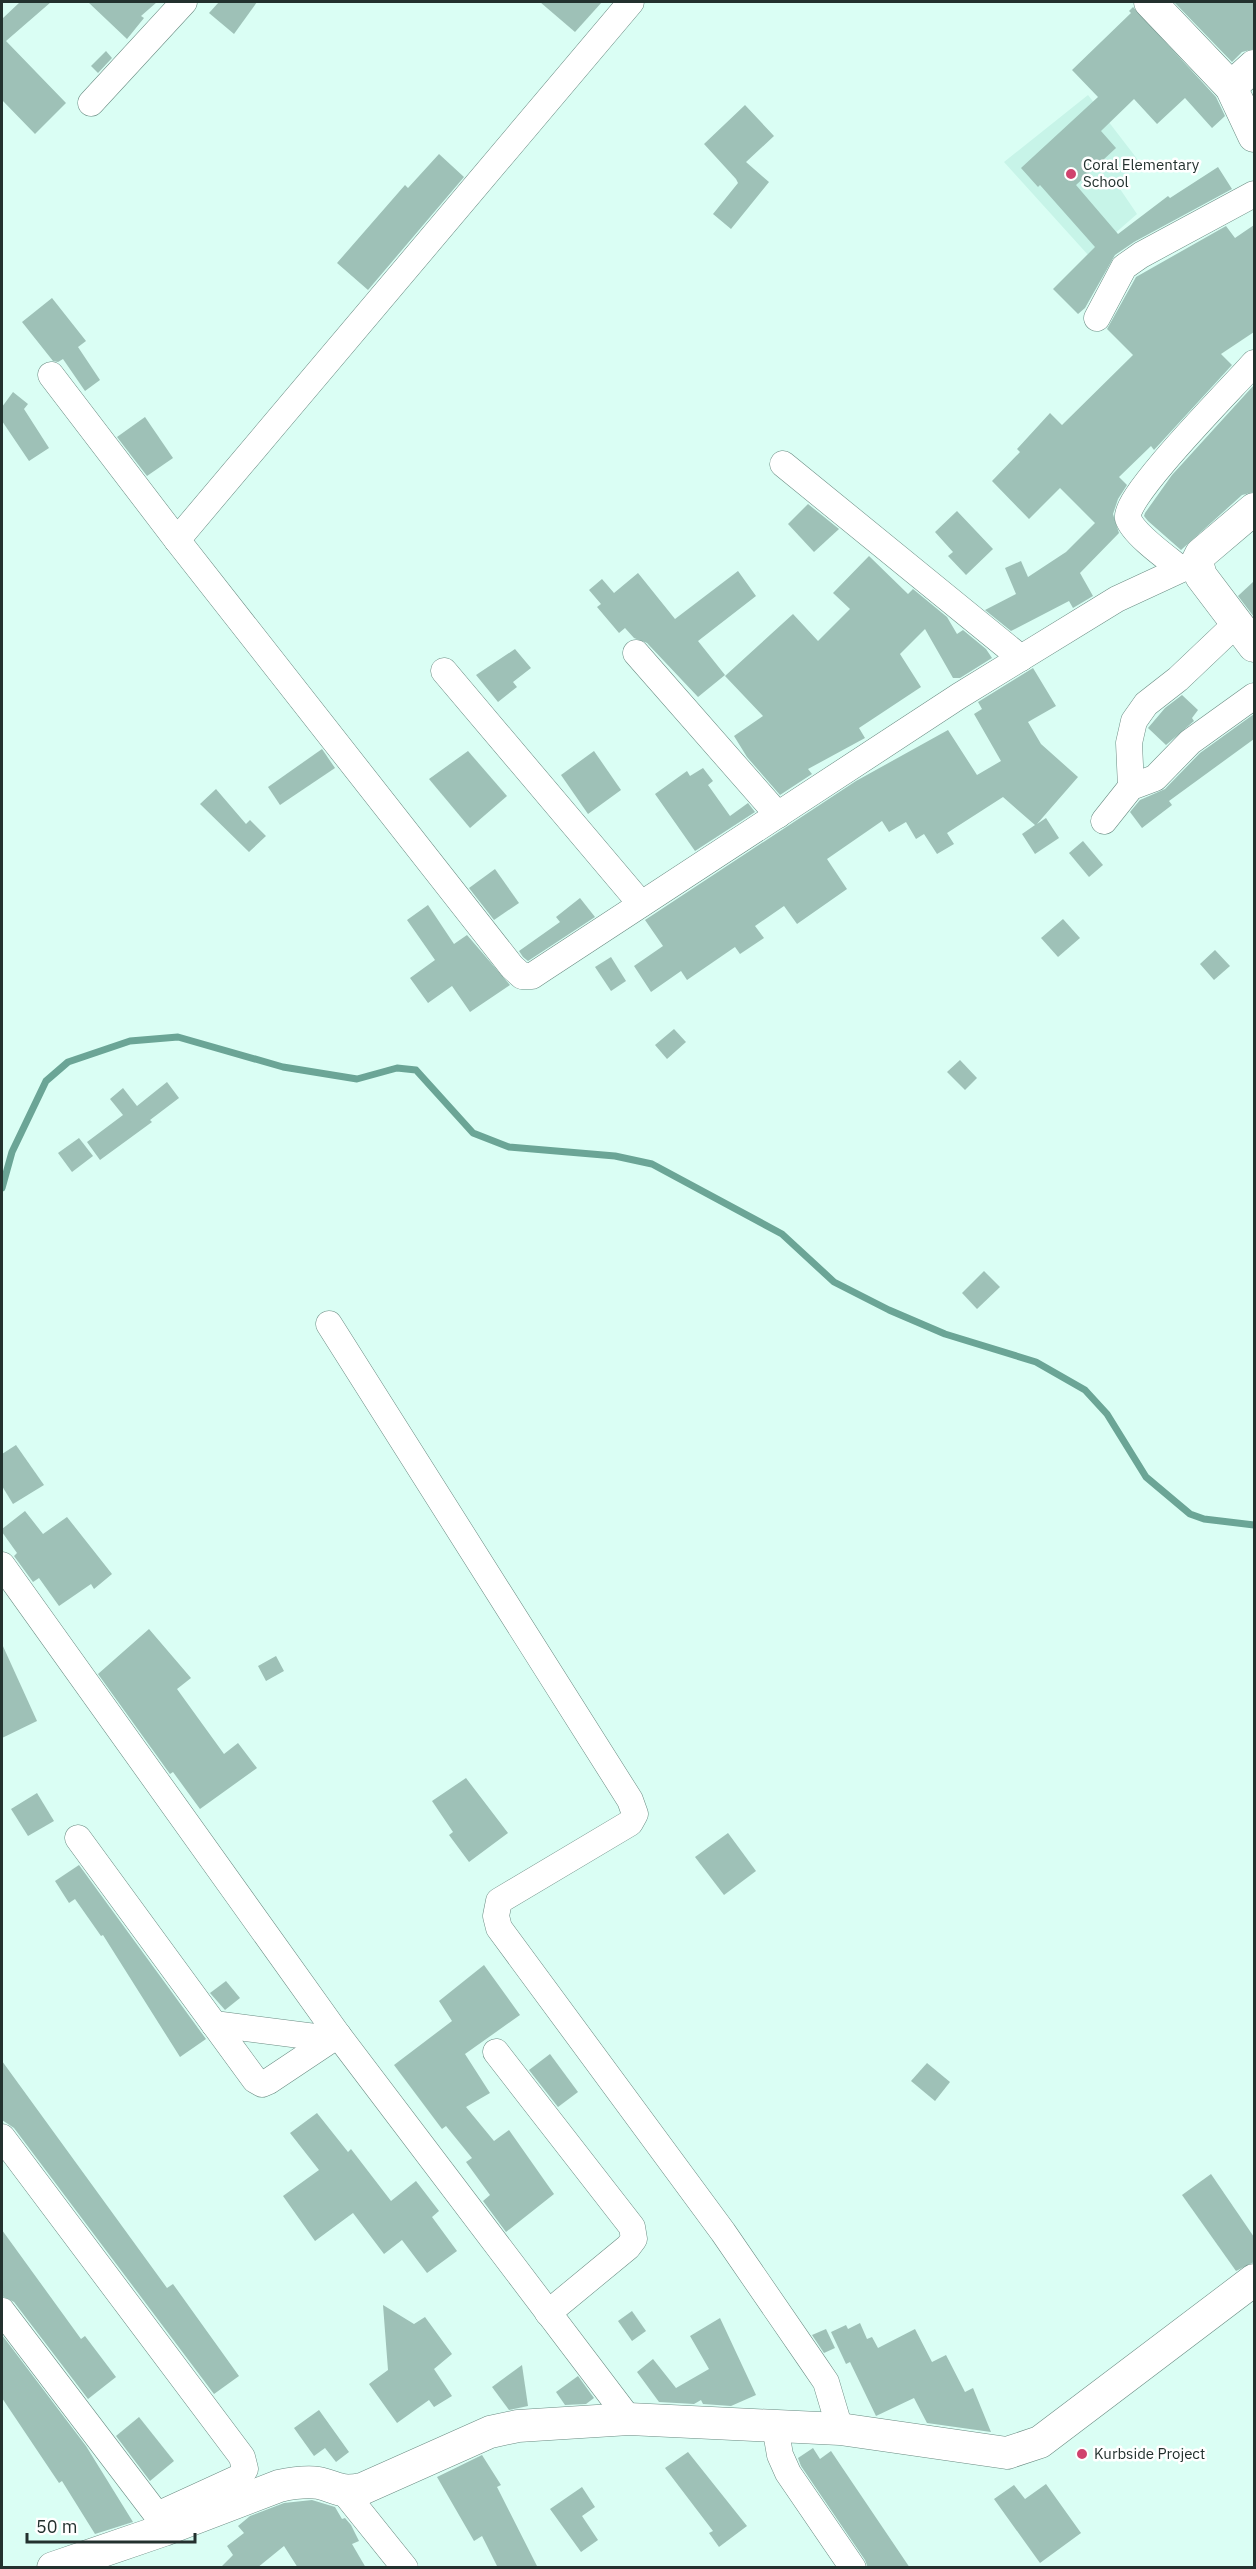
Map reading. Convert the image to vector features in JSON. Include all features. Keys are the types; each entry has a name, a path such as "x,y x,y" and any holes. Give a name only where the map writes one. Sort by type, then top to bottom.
{"street":[{"path":"91,103 184,2"},
{"path":"177,540 631,2"},
{"path":"1150,2 1231,87 1254,136"},
{"path":"1231,87 1254,66"},
{"path":"1097,318 1124,267 1141,255 1254,194"},
{"path":"1131,787 1130,743 1134,722 1146,704 1178,679 1246,634 1201,576 1189,565 1135,530 1128,519 1127,511 1144,483 1254,363"},
{"path":"51,375 177,540 498,949 522,976 532,976 1021,658 1117,599 1189,565 1254,509"},
{"path":"783,464 1021,658"},
{"path":"636,653 778,815"},
{"path":"444,670 641,904"},
{"path":"1104,821 1131,787 1155,778 1190,742 1254,696"},
{"path":"329,1324 630,1800 636,1814 630,1823 499,1901 496,1916 499,1928 723,2232 826,2382 840,2429"},
{"path":"2,1565 335,2037 629,2418"},
{"path":"78,1838 255,2080 262,2084 335,2037"},
{"path":"214,2024 335,2037"},
{"path":"496,2052 632,2228 634,2239 628,2247 548,2313"},
{"path":"2,2137 242,2457 245,2469 240,2477 161,2522"},
{"path":"53,2568 161,2522 279,2486 299,2482 319,2484 344,2492 362,2489 490,2432 518,2426 629,2418 840,2429 1007,2454 1024,2450 1040,2442 1254,2280"},
{"path":"2,2311 161,2522"},
{"path":"775,2426 780,2456 788,2474 853,2568"},
{"path":"344,2492 405,2568"}],"shaded area":[{"name":"Coral Elementary School","path":"1088,95 1138,160 1118,186 1137,214 1089,256 1004,162"}],"building":[{"path":"20,2 51,2 6,41 66,103 35,134 2,100 2,19"},
{"path":"88,2 157,2 141,16 144,18 127,39"},
{"path":"219,2 257,2 234,34 209,13"},
{"path":"540,2 602,2 575,32"},
{"path":"1174,2 1254,2 1254,49 1242,52 1232,62"},
{"path":"1133,7 1216,97 1225,116 1212,128 1185,98 1157,124 1134,99 1101,131 1116,148 1076,185 1118,234 1168,196 1170,198 1218,167 1232,189 1134,242 1115,255 1085,308 1078,314 1053,289 1095,247 1040,185 1038,187 1021,168 1098,97 1072,70 1131,13 1129,11"},
{"path":"106,51 112,58 98,73 91,66"},
{"path":"745,105 774,136 746,162 769,182 731,229 713,214 738,183 704,144"},
{"path":"439,154 464,177 368,290 337,263 405,185 408,188"},
{"path":"1254,225 1254,332 1221,354 1232,365 1154,450 1151,446 1119,477 1127,485 1118,499 1113,514 1119,533 1080,573 1093,596 1073,608 1069,601 1011,631 985,610 1016,594 1005,568 1021,561 1028,577 1066,552 1095,523 1060,488 1029,519 992,481 1020,452 1017,449 1050,413 1062,425 1133,355 1107,329 1136,277 1226,226 1235,238"},
{"path":"52,298 86,341 78,347 100,380 85,391 63,359 58,362 53,361 22,322"},
{"path":"1254,385 1254,492 1242,495 1181,550 1148,521 1144,516 1145,513 1172,475"},
{"path":"13,392 28,404 24,409 49,448 29,461 2,421 2,407"},
{"path":"145,417 173,458 147,476 117,437"},
{"path":"808,504 839,529 814,552 788,524"},
{"path":"957,511 993,549 966,575 948,556 953,552 935,532"},
{"path":"869,556 908,594 913,589 947,617 957,634 963,630 986,649 992,658 960,678 953,678 925,629 900,654 921,687 859,728 865,738 808,769 812,774 780,795 747,757 734,736 763,716 725,676 793,614 818,641 850,609 833,593"},
{"path":"738,571 756,596 698,641 725,675 698,697 647,643 634,638 625,628 619,633 597,607 601,604 589,590 602,579 614,593 638,573 675,619"},
{"path":"1254,581 1254,617 1238,596"},
{"path":"515,649 531,668 513,682 517,687 498,702 476,675"},
{"path":"1033,668 1056,706 1028,722 1041,744 1078,777 1037,824 1046,818 1059,838 1035,854 1022,834 1035,825 1003,797 947,833 954,844 937,854 924,834 916,839 906,822 889,832 882,821 827,859 847,889 797,924 784,906 755,926 764,938 740,954 735,947 687,980 681,971 651,992 634,966 663,946 645,920 856,781 948,730 977,775 1001,761 974,714 982,709 978,702"},
{"path":"1182,695 1198,710 1192,718 1194,721 1166,745 1148,728 1165,708"},
{"path":"1254,714 1254,739 1169,801 1172,805 1142,828 1130,812 1140,800 1165,789 1200,753"},
{"path":"322,749 335,768 280,805 268,787"},
{"path":"468,751 507,796 470,828 429,779"},
{"path":"594,751 621,790 588,814 561,775"},
{"path":"703,768 713,781 708,785 730,816 748,803 755,812 695,851 655,794 687,771 690,776"},
{"path":"216,789 246,824 250,820 266,836 249,852 200,804"},
{"path":"1083,841 1103,865 1089,877 1069,853"},
{"path":"495,869 519,903 494,920 469,888"},
{"path":"580,898 595,917 528,961 523,957 519,951 560,922 556,917"},
{"path":"428,905 454,944 467,935 510,985 470,1012 452,986 428,1003 410,978 435,960 407,920"},
{"path":"1063,919 1080,938 1058,957 1041,938"},
{"path":"1215,950 1230,966 1214,980 1200,964"},
{"path":"611,957 626,981 611,991 595,967"},
{"path":"674,1029 686,1042 667,1059 655,1045"},
{"path":"960,1060 977,1078 965,1090 947,1072"},
{"path":"167,1082 179,1098 150,1120 152,1122 100,1160 87,1142 123,1115 110,1099 123,1088 137,1106"},
{"path":"79,1138 93,1156 72,1172 58,1153"},
{"path":"984,1271 1000,1287 977,1309 962,1293"},
{"path":"16,1445 44,1485 13,1504 2,1486 2,1454"},
{"path":"25,1511 43,1534 67,1517 112,1574 94,1589 91,1584 59,1606 39,1578 33,1582 14,1556 17,1553 2,1532 2,1529"},
{"path":"149,1629 191,1678 177,1689 224,1754 238,1743 257,1768 200,1809 173,1772 170,1774 98,1674"},
{"path":"2,1644 37,1721 2,1738"},
{"path":"276,1656 284,1671 266,1681 258,1666"},
{"path":"466,1778 508,1833 469,1862 449,1835 453,1832 432,1801"},
{"path":"37,1793 54,1821 28,1836 11,1809"},
{"path":"728,1833 756,1871 724,1895 695,1857"},
{"path":"79,1865 206,2039 180,2057 103,1935 101,1936 75,1899 69,1903 55,1881"},
{"path":"484,1965 520,2015 465,2054 490,2093 466,2107 494,2141 509,2130 554,2194 506,2232 483,2201 490,2195 466,2162 472,2158 446,2126 442,2129 394,2065 452,2021 439,2001"},
{"path":"226,1981 240,1998 225,2010 210,1993"},
{"path":"550,2054 578,2092 558,2107 529,2070"},
{"path":"2,2061 167,2288 173,2284 239,2376 214,2394 14,2128 2,2120"},
{"path":"927,2063 950,2082 935,2101 911,2081"},
{"path":"317,2113 348,2152 351,2149 391,2201 416,2181 439,2211 432,2217 457,2251 427,2273 402,2240 384,2254 353,2213 315,2241 283,2196 319,2170 290,2133"},
{"path":"1211,2174 1254,2237 1254,2262 1236,2271 1182,2195"},
{"path":"2,2230 81,2339 85,2336 116,2377 88,2399 14,2302 2,2296"},
{"path":"383,2305 414,2324 425,2317 452,2354 434,2369 452,2396 434,2407 429,2400 397,2423 369,2384 388,2370"},
{"path":"632,2311 646,2331 632,2341 618,2321"},
{"path":"720,2318 756,2395 731,2406 703,2404 701,2400 694,2404 659,2402 637,2372 653,2359 676,2388 709,2369 690,2336"},
{"path":"860,2323 867,2339 872,2337 878,2348 915,2329 932,2362 946,2355 965,2392 973,2388 991,2432 927,2423 914,2398 876,2416 850,2362 846,2364 831,2332 846,2325 848,2329"},
{"path":"826,2329 835,2348 824,2353 812,2335"},
{"path":"2,2335 86,2446 133,2522 95,2534 62,2481 59,2483 2,2398"},
{"path":"522,2365 528,2406 509,2410 492,2387"},
{"path":"578,2376 594,2398 586,2404 565,2405 556,2392"},
{"path":"319,2410 349,2452 336,2462 325,2448 314,2456 294,2428"},
{"path":"139,2417 174,2461 150,2481 116,2436"},
{"path":"813,2448 820,2459 831,2451 910,2568 868,2568 865,2560 801,2466 798,2458"},
{"path":"688,2452 747,2526 719,2547 709,2533 713,2531 665,2468"},
{"path":"482,2455 501,2485 497,2487 538,2568 498,2568 482,2536 474,2541 437,2477"},
{"path":"1046,2484 1081,2533 1040,2563 994,2499 1014,2485 1025,2499"},
{"path":"582,2487 595,2507 582,2516 598,2540 581,2552 550,2509"},
{"path":"312,2500 335,2507 342,2519 345,2518 351,2525 359,2541 352,2544 366,2568 298,2568 284,2546 257,2568 220,2568 233,2555 227,2546 244,2533 238,2526 250,2516 284,2503"}],"waterway":[{"path":"2,1188 12,1152 46,1081 68,1062 130,1041 178,1037 283,1067 357,1079 397,1068 416,1070 473,1133 509,1147 615,1156 652,1164 782,1234 834,1282 889,1310 945,1334 1036,1362 1085,1390 1107,1414 1146,1477 1190,1514 1204,1519 1254,1525"}],"place":[{"name":"Coral Elementary School","path":"1071,174"},
{"name":"Kurbside Project","path":"1082,2454"}]}
